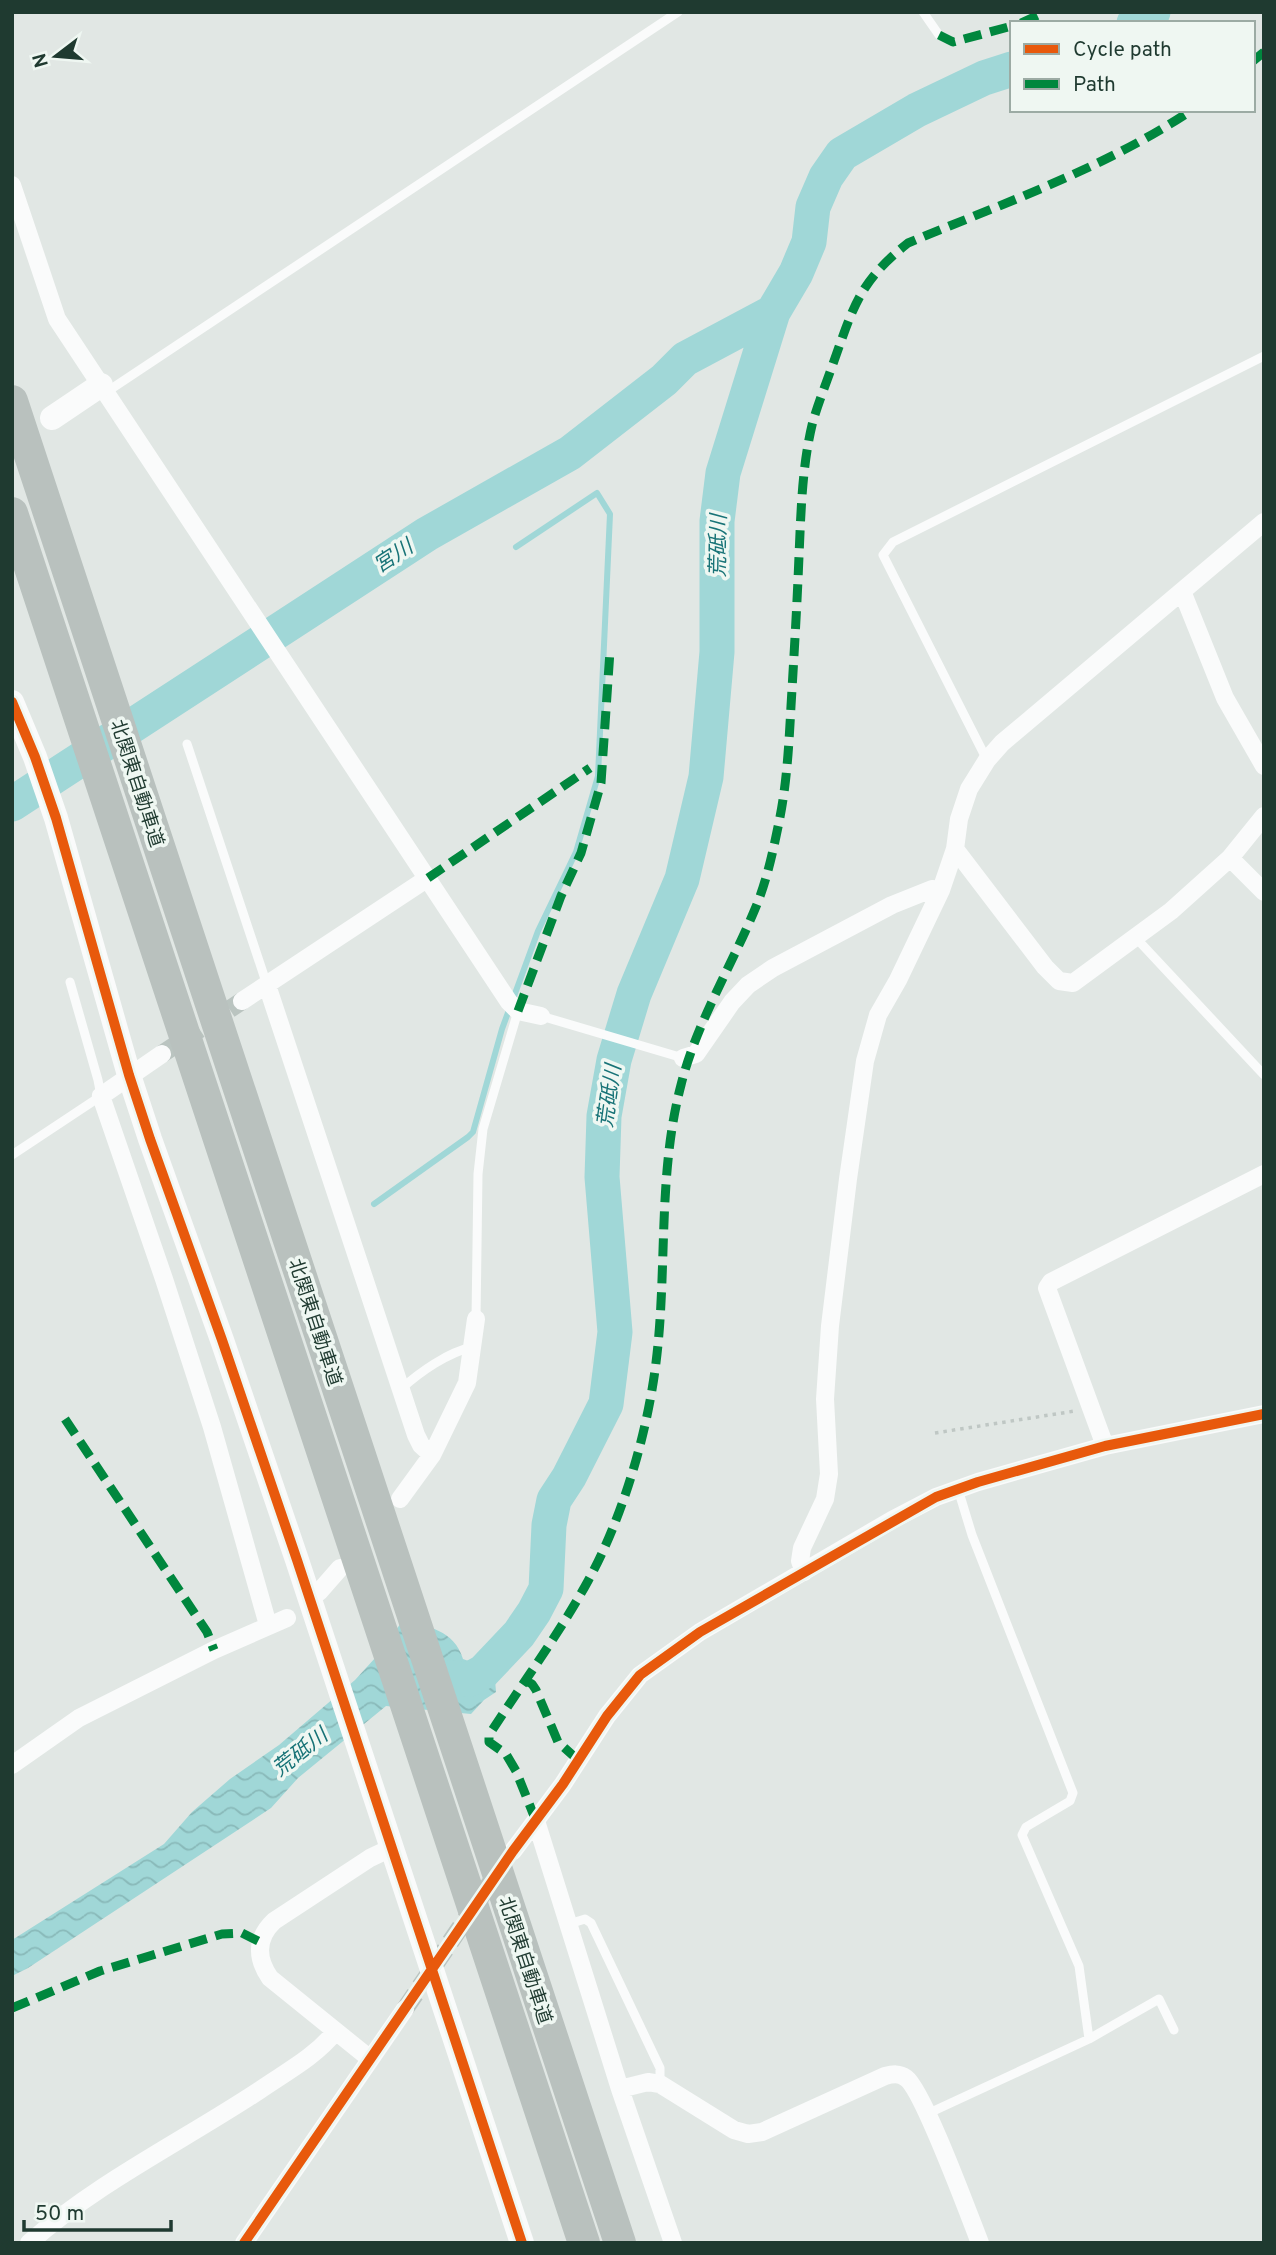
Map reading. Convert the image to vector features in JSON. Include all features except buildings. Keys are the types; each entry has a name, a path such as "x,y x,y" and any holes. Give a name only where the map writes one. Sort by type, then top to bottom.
{"highway":[{"name":"北関東自動車道","path":"12,401 620,2243"},
{"name":"北関東自動車道","path":"12,513 74,699 353,1576 441,1812 584,2243"}],"street":[{"path":"12,185 57,318 509,1002 518,1012 541,1016"},
{"path":"52,418 103,389"},
{"path":"804,1572 800,1561 802,1548 825,1499 829,1474 825,1399 830,1326 865,1061 878,1015 898,980 941,890 956,849 959,819 966,799 986,760 1002,743 1264,522"},
{"path":"1182,591 1225,698 1264,765"},
{"path":"12,702 56,818 129,1075 222,1340 522,2243"},
{"path":"956,849 1045,967 1059,981 1073,984 1171,911 1230,858 1264,816"},
{"path":"1230,858 1264,892"},
{"path":"242,1001 428,878"},
{"path":"683,1058 696,1054 732,1002 748,985 773,968 892,905 932,889 941,890"},
{"path":"267,985 416,1435 421,1445 432,1455"},
{"path":"162,1054 101,1096 212,1427 268,1625"},
{"path":"1105,1446 1047,1288 1051,1282 1264,1174"},
{"path":"400,1499 432,1455 467,1383 476,1319"},
{"path":"513,1850 536,1821 607,1716 640,1675 700,1632 936,1497 1105,1446 1264,1413"},
{"path":"319,1592 353,1576"},
{"path":"12,1765 79,1718 214,1650 287,1618"},
{"path":"536,1821 620,2089 673,2243"},
{"path":"369,2058 270,1978 260,1961 260,1942 274,1921 370,1858 388,1838"},
{"path":"244,2243 405,2008"},
{"path":"29,2243 97,2191 220,2117 312,2055 335,2032"},
{"path":"620,2089 648,2082 660,2084 734,2130 748,2134 762,2132 886,2076 896,2074 905,2077 913,2085 927,2115 981,2243"}],"lane":[{"path":"103,389 678,12"},
{"path":"923,12 939,35"},
{"path":"986,760 883,555 893,542 1264,356"},
{"path":"187,744 267,985"},
{"path":"1136,938 1264,1076"},
{"path":"12,1155 101,1096 69,982"},
{"path":"476,1319 478,1174 483,1129 518,1012"},
{"path":"541,1016 683,1058"},
{"path":"401,1389 414,1377 452,1355 473,1347"},
{"path":"958,1489 972,1535 1073,1793 1070,1801 1026,1827 1022,1835 1079,1966 1089,2039"},
{"path":"569,1924 585,1919 591,1923 660,2068 660,2084"},
{"path":"927,2115 1089,2039 1159,1999 1174,2030"}],"path":[{"path":"935,1433 1092,1408"}],"water":[{"path":"401,1623 421,1625 447,1635 459,1649 463,1659 474,1663 488,1660 494,1666 496,1692 471,1714 386,1706 298,1778 271,1808 12,1976 12,1940 164,1844 192,1812 230,1779 279,1745 355,1680"}],"waterway":[{"name":"荒砥川","path":"1137,21 1153,12"},
{"name":"荒砥川","path":"448,1678 470,1679 483,1672 519,1634 534,1612 546,1589 549,1525 554,1500 569,1477 606,1404 615,1332 602,1177 604,1116 614,1060 634,994 682,879 706,777 717,652 717,521 723,473 773,312 796,273 809,242 813,207 826,177 842,154 917,110 984,78 1010,70"},
{"name":"宮川","path":"12,804 427,534 570,453 664,380 685,359 773,312"},
{"path":"570,453 575,462"},
{"path":"374,1204 473,1132 502,1029 538,931 576,852 598,776 610,514 597,493 516,547"}],"tunnel":[{"path":"162,1054 242,1001"},
{"path":"405,2009 499,1870"}],"marked path":[{"path":"1025,21 1045,12"},
{"path":"939,35 953,42 1010,27"},
{"path":"1255,59 1264,52"},
{"path":"536,1821 516,1771 506,1754 489,1742 489,1735 553,1640 588,1581 624,1500 641,1441 657,1354 666,1185 674,1118 688,1062 755,909 775,840 787,762 806,454 815,414 847,324 869,282 908,243 1089,167 1159,131 1189,112"},
{"path":"518,1011 561,896 581,853 601,783 610,651"},
{"path":"428,878 590,768"},
{"path":"65,1419 207,1632 214,1650"},
{"path":"524,1680 536,1690 558,1742 578,1760"},
{"path":"12,2008 100,1971 222,1934 242,1933 260,1942"}],"cycle path":[{"path":"12,702 56,818 129,1075 150,1139 297,1560 522,2243"},
{"path":"244,2243 513,1851 563,1784 607,1716 640,1675 700,1632 936,1497 978,1482 1105,1446 1264,1414"}]}
